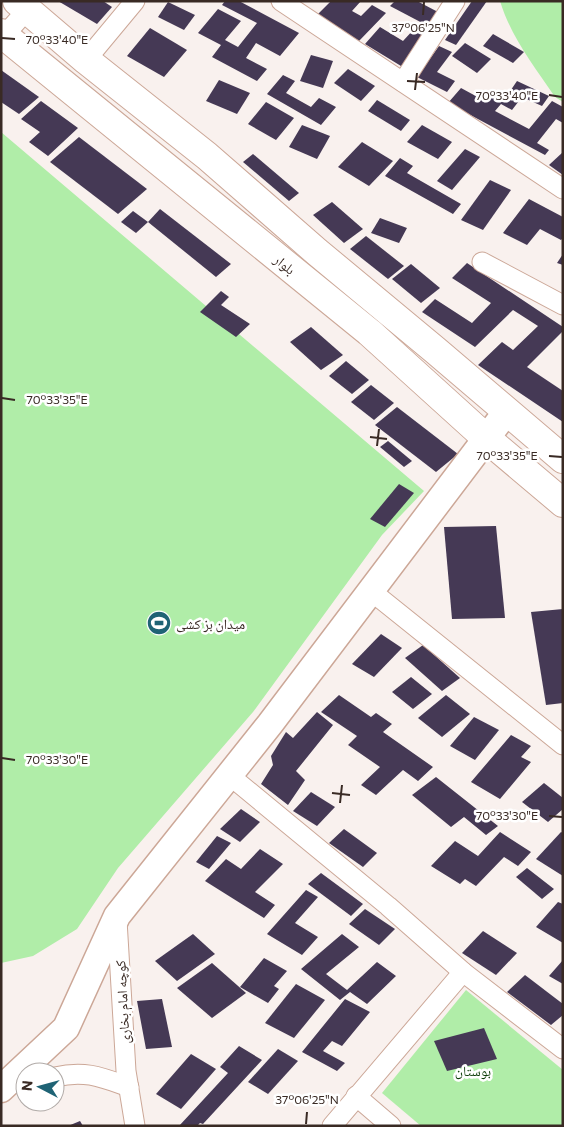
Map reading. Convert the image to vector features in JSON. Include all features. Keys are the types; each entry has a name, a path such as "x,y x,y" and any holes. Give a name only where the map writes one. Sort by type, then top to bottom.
{"main road":[{"path":"22,6 86,60 207,156 317,252 563,459"},
{"name":"بلوار","path":"2,36 370,332 486,438 563,503"}],"street":[{"path":"86,60 135,1"},
{"path":"281,1 563,189"},
{"path":"403,82 455,1"},
{"path":"2,36 22,6"},
{"path":"482,262 563,305"},
{"path":"12,1084 66,1028 117,916 270,724 507,411"},
{"path":"371,591 563,744"},
{"path":"229,775 388,906 462,972 563,1049"},
{"name":"کوچه امام بخاری","path":"117,916 126,1071 136,1126"},
{"path":"332,1126 462,972"},
{"path":"65,1074 96,1075 129,1087"},
{"path":"356,1096 391,1126"}],"green space":[{"path":"500,1 563,1 563,102 555,97 524,51 510,27"},
{"name":"میدان بز کشی","path":"1,132 424,491 382,535 253,712 118,868 77,929 33,956 1,963"},
{"name":"بوستان","path":"466,990 563,1070 563,1126 421,1126 382,1093"}],"building":[{"path":"58,1 103,1 112,7 97,24"},
{"path":"225,1 239,1 299,33 280,56 256,43 246,58 267,69 257,81 212,57 221,45 198,33 218,9 241,21 225,40 238,47 257,23 222,5"},
{"path":"331,1 361,1 352,11 361,16 372,5 386,13 359,41 318,14"},
{"path":"395,1 417,1 438,12 428,26 390,6"},
{"path":"472,1 487,1 456,45 445,40"},
{"path":"168,2 195,15 184,30 158,17"},
{"path":"380,27 403,41 415,28 428,36 401,66 365,44"},
{"path":"150,28 187,50 164,77 127,56"},
{"path":"493,34 524,52 513,63 483,46"},
{"path":"465,43 491,59 477,73 452,56"},
{"path":"439,46 452,52 437,72 455,81 447,92 417,77"},
{"path":"311,55 333,61 323,88 300,81"},
{"path":"348,69 375,86 361,101 334,83"},
{"path":"1,70 39,97 19,114 1,102"},
{"path":"283,75 295,81 286,93 311,107 319,98 336,107 321,125 267,94"},
{"path":"219,80 250,93 237,114 206,101"},
{"path":"517,81 549,96 542,106 522,97 512,110 501,104 495,111 529,129 552,101 563,107 563,123 556,119 537,143 549,150 545,155 448,103 461,88 485,101 491,93 504,100"},
{"path":"377,100 410,120 401,131 368,111"},
{"path":"41,101 78,128 48,156 29,142 40,132 21,119"},
{"path":"266,102 294,118 276,140 248,124"},
{"path":"302,125 330,136 317,159 289,147"},
{"path":"422,125 452,142 438,159 407,142"},
{"path":"79,137 147,189 118,214 50,162"},
{"path":"362,142 393,161 369,186 338,167"},
{"path":"465,149 480,157 452,190 437,181"},
{"path":"563,152 563,175 549,165"},
{"path":"253,154 299,193 289,201 243,162"},
{"path":"400,158 413,166 407,173 461,204 453,214 385,176"},
{"path":"490,180 511,190 483,230 461,220"},
{"path":"529,199 563,217 563,238 561,240 540,229 527,245 503,233"},
{"path":"332,202 363,229 344,243 313,215"},
{"path":"160,209 231,264 216,277 148,222"},
{"path":"133,211 148,222 136,233 121,222"},
{"path":"380,218 407,228 399,243 371,233"},
{"path":"366,236 404,266 388,279 350,249"},
{"path":"563,254 563,265 557,263"},
{"path":"467,263 563,327 563,331 527,367 563,391 563,422 478,365 502,342 513,350 538,326 513,310 475,347 422,312 435,299 472,323 491,303 452,278"},
{"path":"411,264 440,288 421,303 392,279"},
{"path":"221,291 229,297 221,305 250,324 236,337 200,312"},
{"path":"311,327 343,355 321,370 290,342"},
{"path":"346,361 369,380 352,394 329,376"},
{"path":"371,385 394,403 374,420 351,402"},
{"path":"397,407 458,454 436,472 375,425"},
{"path":"388,441 412,461 404,467 380,447"},
{"path":"399,484 414,493 385,527 370,519"},
{"path":"496,526 505,618 452,619 444,527"},
{"path":"563,609 563,703 546,705 531,612"},
{"path":"381,634 402,648 374,677 352,664"},
{"path":"423,645 460,678 442,691 405,658"},
{"path":"411,677 432,694 413,709 392,692"},
{"path":"339,695 371,717 376,713 392,724 383,732 433,767 418,781 403,770 376,795 361,785 380,767 348,745 357,736 321,712"},
{"path":"446,695 470,714 442,737 418,718"},
{"path":"317,712 333,725 296,771 305,780 288,805 261,784 273,765 271,756 286,732 293,738"},
{"path":"474,717 499,730 475,760 450,746"},
{"path":"511,735 531,746 521,757 531,762 500,799 471,782"},
{"path":"436,777 498,826 486,835 464,817 451,827 412,795"},
{"path":"544,783 563,798 563,809 548,822 522,802"},
{"path":"311,792 335,807 317,826 293,811"},
{"path":"241,809 260,822 240,842 220,829"},
{"path":"344,829 377,853 363,867 329,843"},
{"path":"500,832 531,852 518,866 504,857 476,886 465,879 460,884 431,866 455,841 478,856"},
{"path":"561,832 563,833 563,876 536,859"},
{"path":"217,836 231,843 209,869 196,862"},
{"path":"260,849 283,864 255,892 275,905 264,918 205,881 226,859 241,869"},
{"path":"527,868 554,889 542,899 516,877"},
{"path":"321,873 363,904 351,916 308,884"},
{"path":"306,890 318,897 295,923 318,937 302,955 267,934"},
{"path":"558,902 563,904 563,943 536,927"},
{"path":"365,909 395,929 379,945 349,924"},
{"path":"483,931 517,953 496,975 462,953"},
{"path":"193,934 215,954 177,981 155,961"},
{"path":"342,934 359,947 326,974 347,990 377,962 396,976 367,1004 350,992 340,1000 301,969"},
{"path":"264,958 287,971 274,986 279,989 268,1003 240,987"},
{"path":"563,960 563,984 549,976"},
{"path":"212,963 246,993 212,1018 177,988"},
{"path":"525,975 563,1004 563,1015 551,1025 507,992"},
{"path":"296,984 325,1000 294,1038 265,1023"},
{"path":"162,999 172,1047 146,1049 137,1001"},
{"path":"345,999 370,1012 342,1046 332,1041 323,1051 345,1063 337,1071 302,1052"},
{"path":"484,1028 497,1059 447,1071 434,1041"},
{"path":"239,1046 262,1060 203,1124 179,1126 228,1073 220,1067"},
{"path":"278,1049 298,1061 268,1094 248,1082"},
{"path":"191,1054 216,1069 181,1109 156,1094"},
{"path":"80,1121 83,1126 68,1126"}],"place":[{"name":"میدان بز کشی","path":"159,623"}]}
